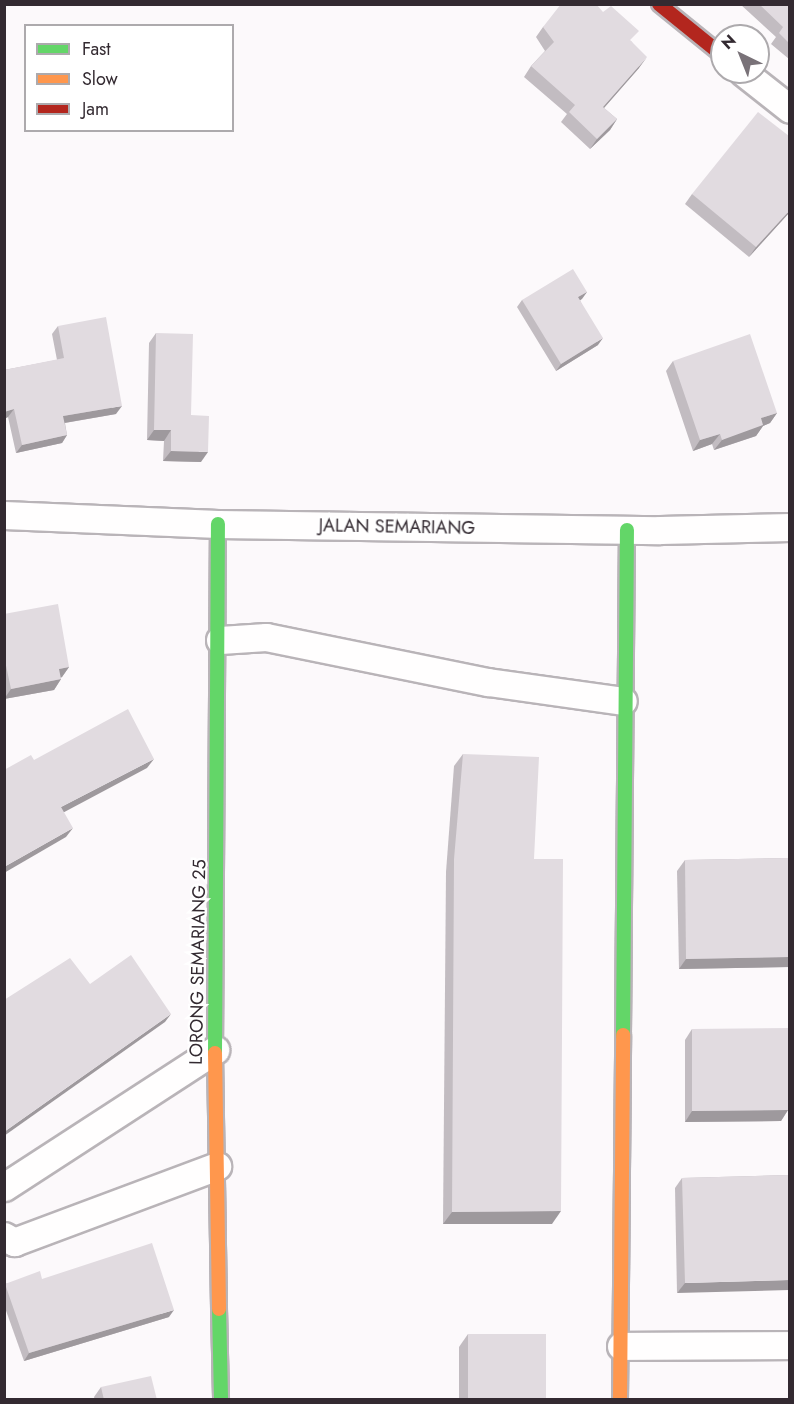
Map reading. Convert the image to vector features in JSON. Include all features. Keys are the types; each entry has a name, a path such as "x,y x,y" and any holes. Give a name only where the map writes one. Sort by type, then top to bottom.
{"street":[{"path":"659,4 710,45"},
{"path":"758,84 789,110"},
{"name":"JALAN SEMARIANG","path":"4,516 218,524 627,530 789,527"},
{"name":"LORONG SEMARIANG 25","path":"218,524 220,640 215,1050 221,1400"},
{"path":"620,1400 623,701 627,530"},
{"path":"220,640 266,637 488,682 623,701"},
{"path":"4,1187 215,1050"},
{"path":"4,1236 14,1242 217,1166"},
{"path":"621,1346 789,1346"}],"building":[{"path":"561,4 579,6 596,4 603,12 611,6 639,31 630,40 647,57 603,107 617,119 597,139 569,112 575,105 531,66 554,42 543,27"},
{"path":"759,4 789,4 789,43 779,33 783,27"},
{"path":"758,112 789,136 789,211 756,247 692,194"},
{"path":"573,269 587,292 578,297 603,338 561,364 522,300"},
{"path":"106,317 122,406 63,416 67,435 22,445 14,409 4,412 4,370 64,358 58,326"},
{"path":"156,333 193,334 191,415 209,416 208,452 171,451 171,430 154,430"},
{"path":"750,334 777,413 761,418 763,425 722,440 720,434 700,440 673,361"},
{"path":"58,604 69,667 59,669 61,679 11,689 4,656 4,614"},
{"path":"128,709 154,759 61,807 73,828 4,867 4,770 31,755 34,760"},
{"path":"463,754 539,757 534,859 563,859 561,1211 452,1212 454,859"},
{"path":"789,858 789,957 686,959 685,860"},
{"path":"131,955 171,1014 4,1132 4,1000 70,958 90,984"},
{"path":"789,1028 788,1110 692,1111 692,1029"},
{"path":"789,1175 789,1280 685,1283 682,1178"},
{"path":"152,1243 174,1310 29,1353 5,1284 40,1271 42,1279"},
{"path":"468,1334 546,1334 546,1400 468,1400"},
{"path":"151,1376 157,1400 104,1400 101,1387"}],"traffic: fast":[{"path":"215,1053 218,524"},
{"path":"623,1035 627,530"},
{"path":"219,1309 221,1400"}],"traffic: slow":[{"path":"620,1400 623,1035"},
{"path":"215,1053 219,1309"}],"traffic: jam":[{"path":"659,4 710,45"}]}
